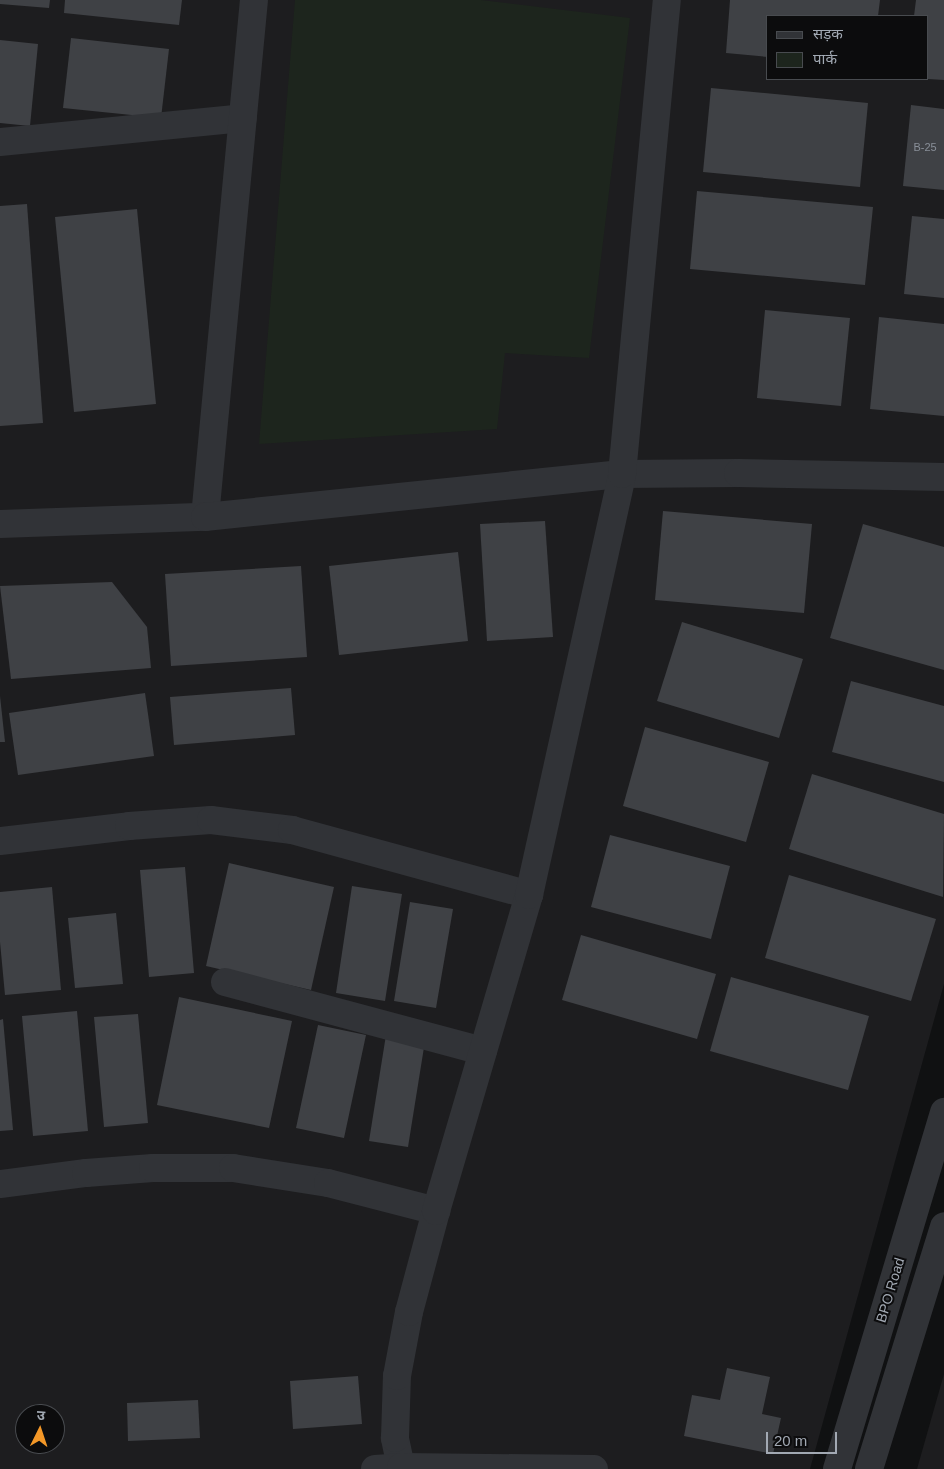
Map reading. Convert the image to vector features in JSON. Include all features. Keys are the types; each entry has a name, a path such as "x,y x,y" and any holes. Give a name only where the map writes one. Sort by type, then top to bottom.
{"street":[{"path":"205,517 254,0"},
{"path":"594,1469 388,1468 395,1438 397,1376 409,1312 436,1211 529,895 622,474 667,0"},
{"path":"0,142 243,118"},
{"path":"0,524 205,517 622,474 738,473 944,477"},
{"path":"0,841 129,826 211,820 292,830 529,895"},
{"path":"225,982 483,1051"},
{"name":"BPO Road","path":"837,1469 944,1112"},
{"path":"0,1184 86,1172 143,1168 233,1168 328,1183 436,1211"},
{"path":"870,1469 944,1226"}],"shaded area":[{"path":"0,0 944,0 944,984 810,1469 0,1469"},
{"path":"944,1374 944,1469 917,1469"}],"green space":[{"path":"295,0 481,0 630,18 589,358 505,353 497,429 259,444"}],"building":[{"path":"0,0 50,0 49,8 0,4"},
{"path":"65,0 182,0 179,25 64,13"},
{"path":"730,0 880,0 878,15 766,15 766,57 726,53"},
{"path":"916,0 944,0 944,80 929,79 929,15 914,15"},
{"path":"71,38 169,49 161,118 63,108"},
{"path":"0,40 38,44 30,126 0,123"},
{"path":"711,88 868,103 860,187 703,172"},
{"path":"911,105 944,109 944,190 903,186"},
{"path":"697,191 873,207 865,285 690,269"},
{"path":"27,204 43,423 0,426 0,206"},
{"path":"137,209 156,404 74,412 55,217"},
{"path":"912,216 944,219 944,298 904,294"},
{"path":"765,310 850,318 841,406 757,398"},
{"path":"879,317 944,324 944,416 870,409"},
{"path":"663,511 812,524 804,613 655,600"},
{"path":"545,521 553,637 487,641 480,524"},
{"path":"863,524 944,547 944,670 830,638"},
{"path":"458,552 468,641 339,655 329,566"},
{"path":"301,566 307,657 171,666 165,574"},
{"path":"112,582 147,627 151,668 11,679 0,586"},
{"path":"682,622 803,659 779,738 657,701"},
{"path":"851,681 944,706 944,782 832,752"},
{"path":"291,688 295,735 174,745 170,697"},
{"path":"145,693 154,756 18,775 9,713"},
{"path":"0,696 5,742 0,742"},
{"path":"645,727 769,762 746,842 623,806"},
{"path":"812,774 944,814 943,897 789,849"},
{"path":"610,835 730,866 711,939 591,907"},
{"path":"229,863 334,887 311,990 206,966"},
{"path":"185,867 194,973 149,977 140,870"},
{"path":"789,875 936,919 911,1001 765,958"},
{"path":"352,886 402,894 385,1001 336,993"},
{"path":"52,887 61,990 5,995 0,942 0,892"},
{"path":"410,902 453,909 436,1008 394,1001"},
{"path":"116,913 123,984 75,988 68,918"},
{"path":"581,935 716,974 697,1039 562,1000"},
{"path":"731,977 869,1016 848,1090 710,1051"},
{"path":"179,997 292,1021 269,1128 157,1105"},
{"path":"77,1011 88,1131 33,1136 22,1016"},
{"path":"138,1014 148,1123 104,1127 94,1017"},
{"path":"3,1019 13,1130 0,1131 0,1020"},
{"path":"318,1025 366,1035 344,1138 296,1128"},
{"path":"386,1035 425,1041 408,1147 369,1141"},
{"path":"727,1368 770,1377 762,1414 781,1418 773,1454 684,1436 692,1395 720,1400"},
{"path":"358,1376 362,1424 293,1429 290,1381"},
{"path":"198,1400 200,1438 128,1441 127,1403"}]}
